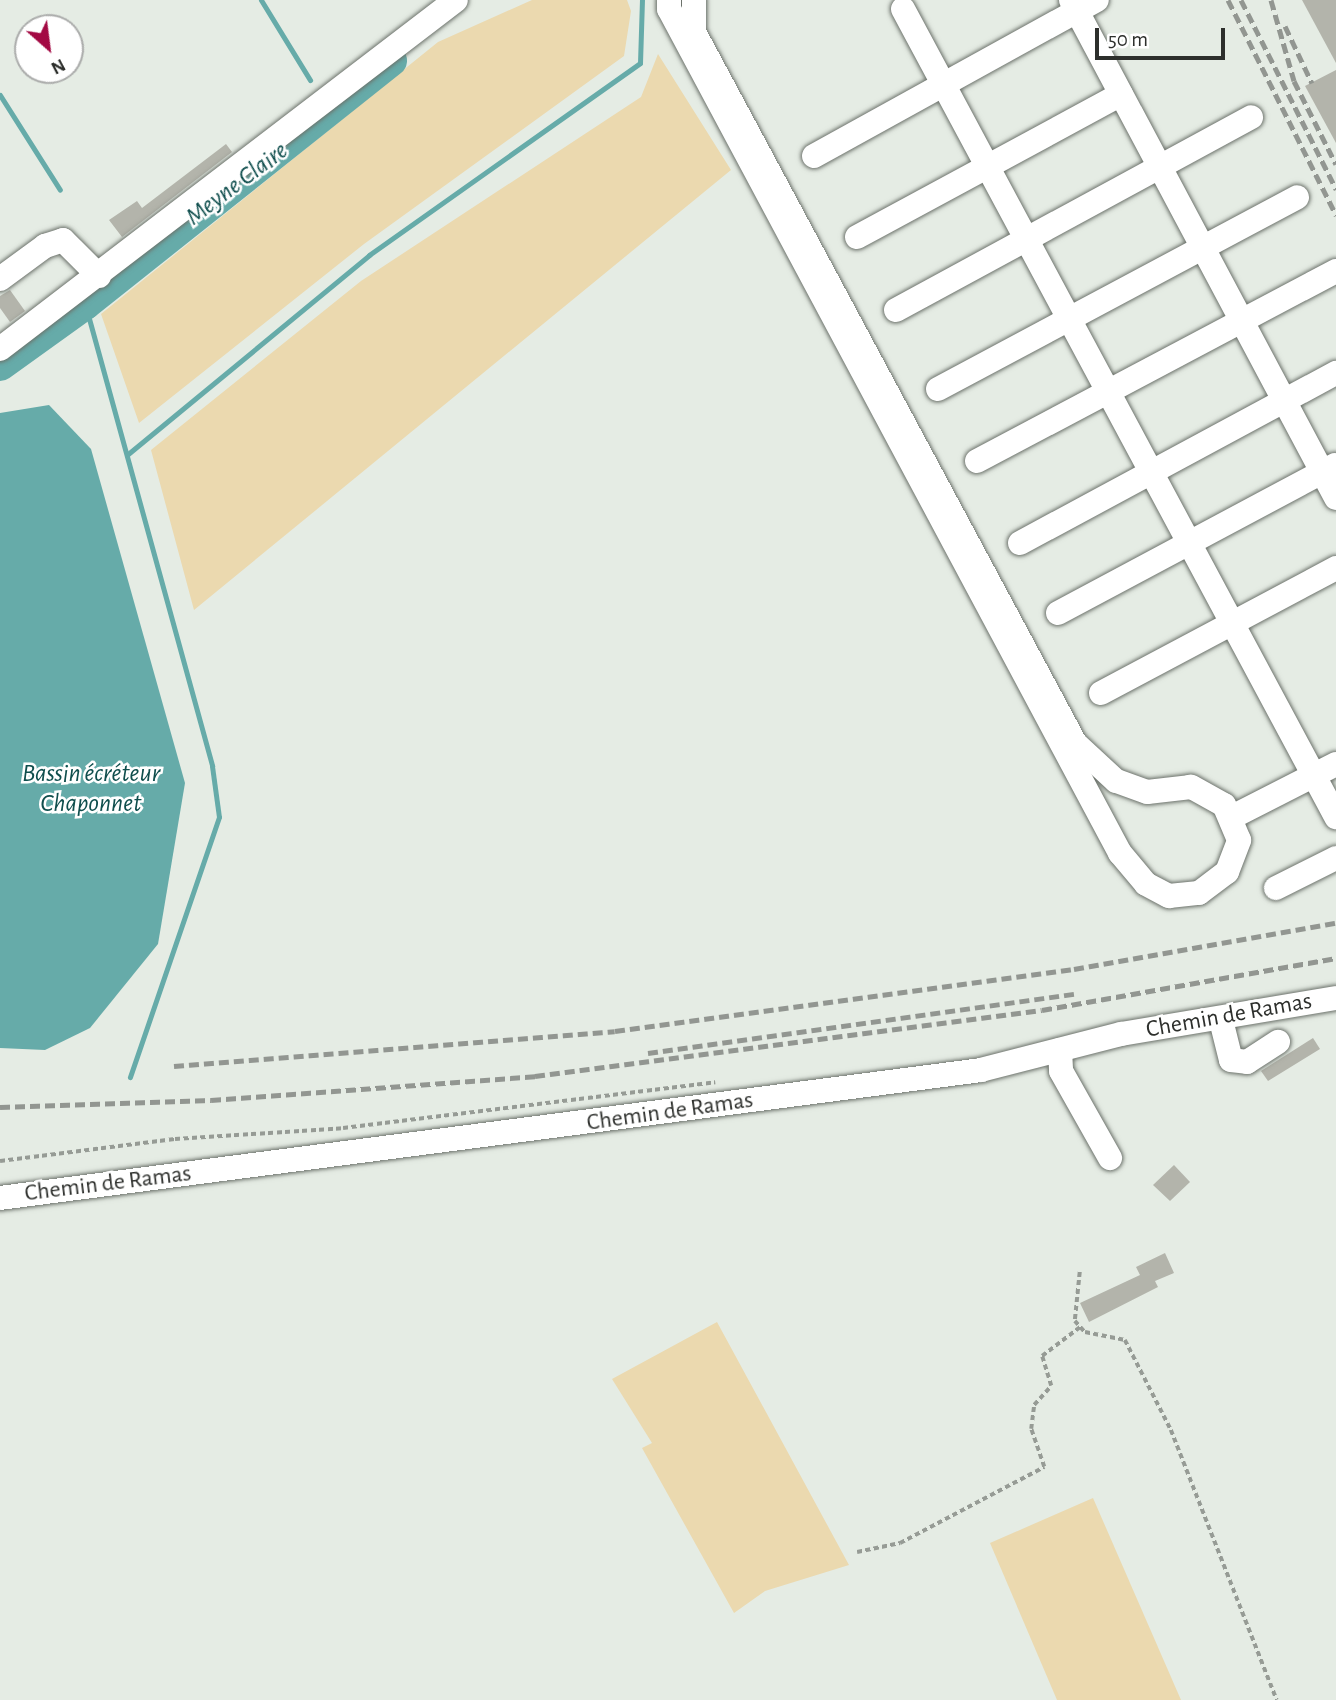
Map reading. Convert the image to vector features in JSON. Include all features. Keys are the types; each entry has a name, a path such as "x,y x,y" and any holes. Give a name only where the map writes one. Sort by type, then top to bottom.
{"street":[{"path":"0,349 99,276 391,46 456,0"},
{"path":"669,0 675,21 1120,853 1146,884 1169,896 1199,893 1227,872 1239,840 1224,805 1191,787 1147,792 1115,781 1074,743 694,32 694,0"},
{"path":"814,156 945,86 1082,4 1121,94 1284,400 1329,468 1336,498"},
{"path":"903,9 1336,817"},
{"path":"857,237 1121,94"},
{"path":"896,310 1251,117"},
{"path":"938,389 1297,197"},
{"path":"0,279 45,246 63,240 99,276"},
{"path":"976,461 1336,271"},
{"path":"1020,543 1336,373"},
{"path":"1058,613 1329,468"},
{"path":"1101,693 1336,568"},
{"path":"1238,814 1336,764"},
{"path":"1276,888 1336,858"},
{"name":"Chemin de Ramas","path":"0,1198 967,1072 1121,1034 1222,1020 1336,998"},
{"path":"1222,1020 1231,1060 1247,1062 1278,1042"},
{"path":"1060,1050 1061,1071 1110,1158"}],"path":[{"path":"0,1161 175,1139 356,1126 728,1081"},
{"path":"1080,1272 1075,1291 1076,1321 1085,1332 1125,1340 1176,1442 1277,1700"},
{"path":"857,1552 900,1543 1044,1467 1031,1429 1034,1405 1051,1386 1042,1356 1080,1327"}],"shaded area":[{"path":"532,0 627,0 631,11 624,56 364,244 139,423 101,314 438,42"},
{"path":"658,54 731,170 194,610 151,450 361,281 641,97"},
{"path":"717,1322 849,1565 765,1591 734,1613 642,1448 652,1443 612,1379"},
{"path":"1093,1498 1181,1700 1057,1700 990,1543"}],"water":[{"name":"Bassin écréteur Chaponnet","path":"49,405 91,449 185,783 158,944 90,1028 45,1050 0,1048 0,413"}],"building":[{"path":"1302,0 1336,0 1336,63"},
{"path":"1336,70 1336,143 1305,86"},
{"path":"226,144 232,152 122,237 109,220 137,201 142,208"},
{"path":"10,290 25,311 10,322 0,308 0,296"},
{"path":"1313,1038 1320,1049 1268,1081 1261,1071"},
{"path":"1174,1165 1190,1182 1170,1201 1153,1185"},
{"path":"1165,1253 1174,1273 1155,1281 1158,1287 1089,1322 1080,1303 1140,1275 1136,1267"}],"waterway":[{"path":"261,0 310,80"},
{"path":"128,454 369,255 640,63 642,0"},
{"name":"Meyne Claire","path":"0,365 85,304 391,61"},
{"path":"0,95 60,190"},
{"path":"85,304 212,766 219,817 130,1077"}],"railway":[{"path":"1228,0 1336,215"},
{"path":"1241,0 1336,189"},
{"path":"1271,0 1294,81 1336,164"},
{"path":"1285,26 1312,83"},
{"path":"174,1066 615,1031 1074,969 1336,923"},
{"path":"0,1107 211,1100 535,1076 1042,1010 1336,958"},
{"path":"648,1053 1074,994"}]}
